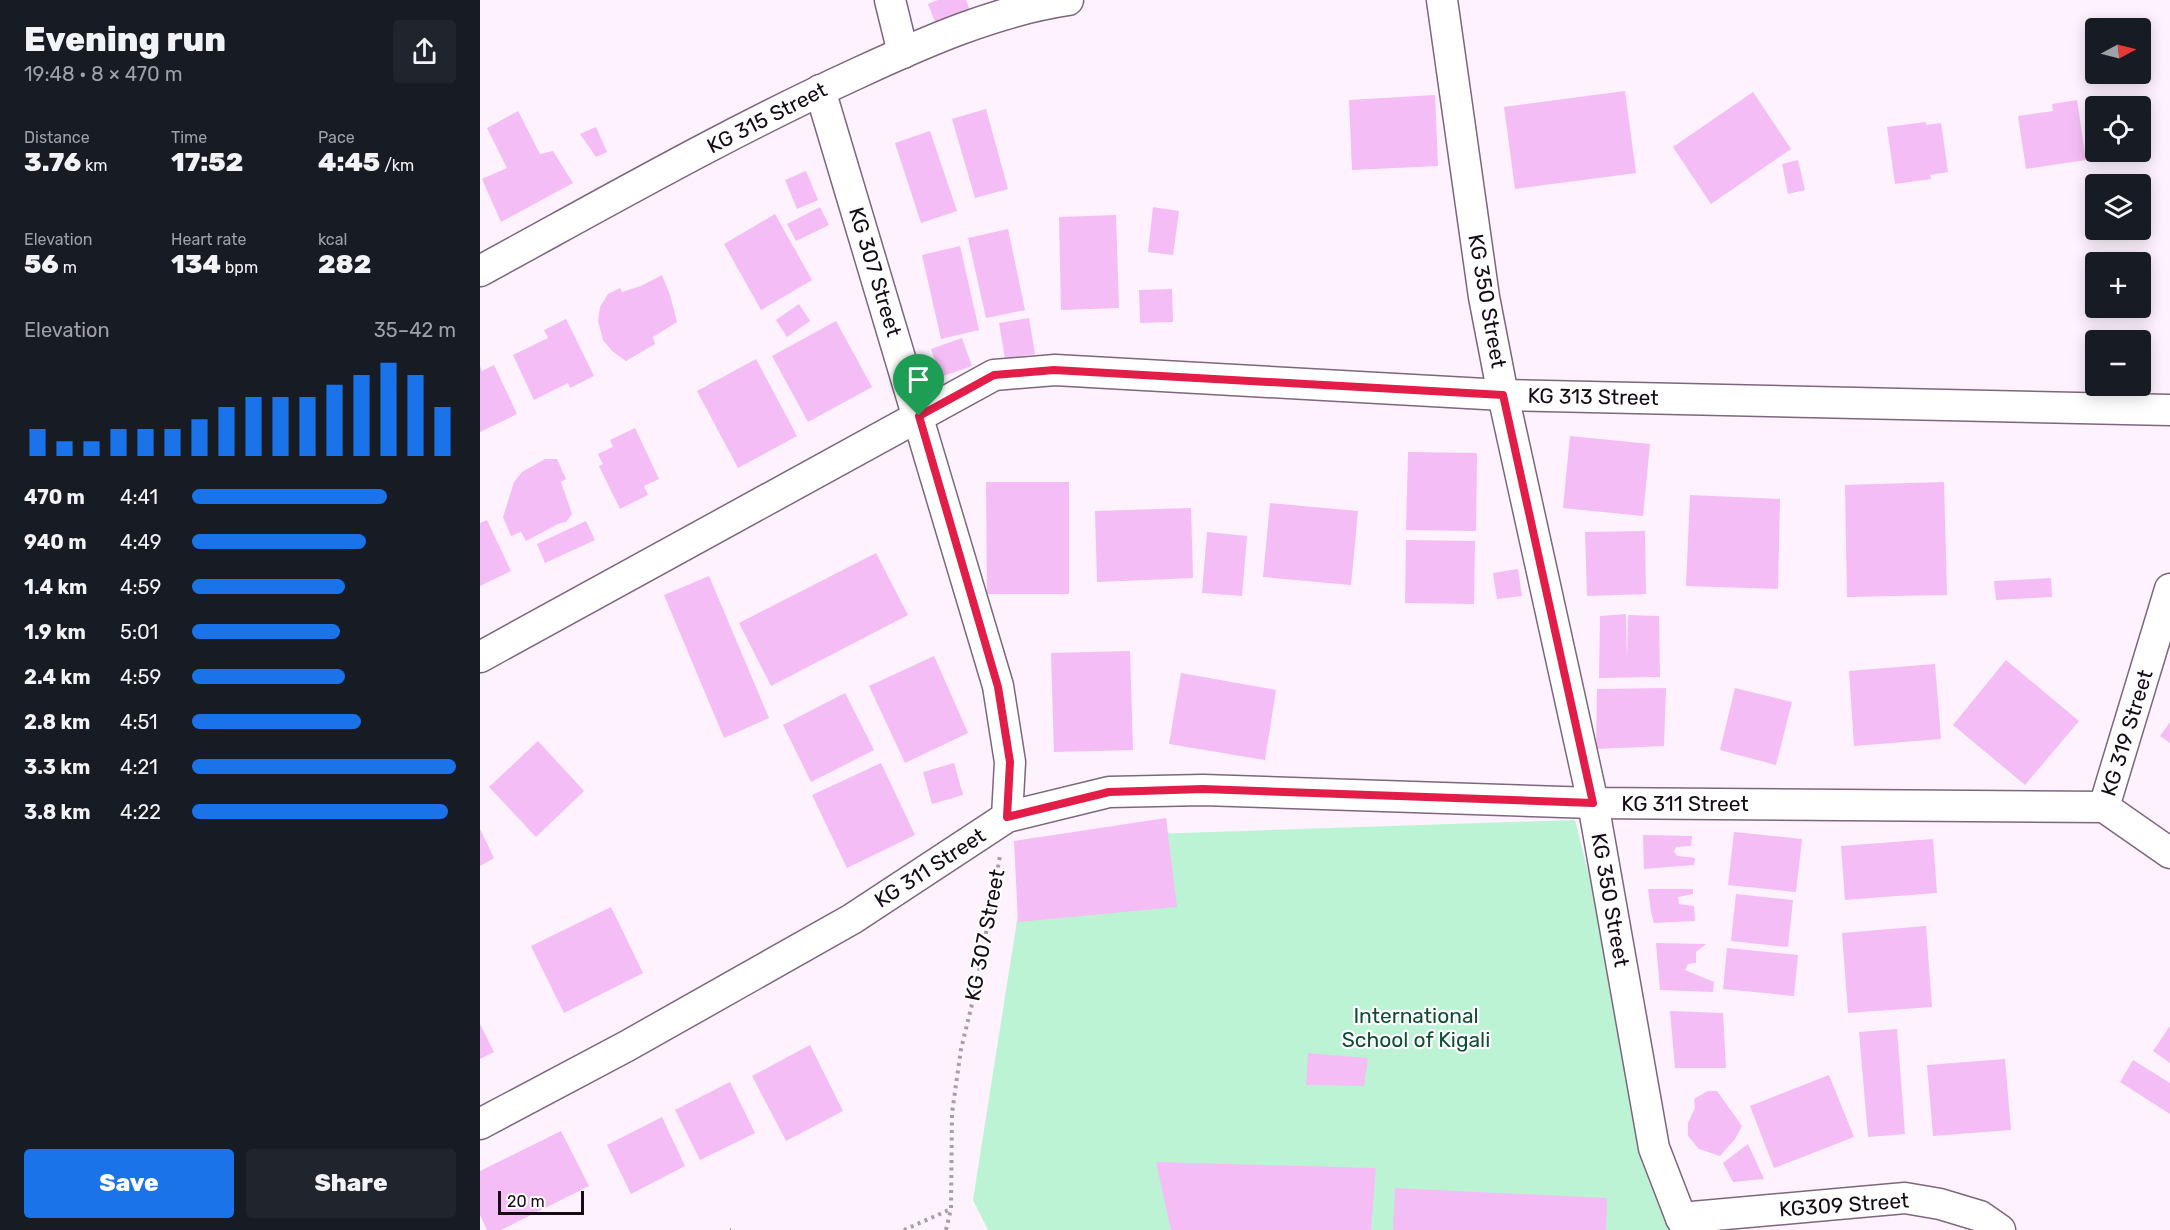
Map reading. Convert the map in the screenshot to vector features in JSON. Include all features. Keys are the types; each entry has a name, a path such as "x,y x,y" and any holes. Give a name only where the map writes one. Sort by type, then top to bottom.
{"street":[{"path":"890,0 903,53"},
{"name":"KG 315 Street","path":"480,271 734,133 820,90 903,53 999,16 1038,4 1068,0"},
{"name":"KG 350 Street","path":"1442,0 1484,297 1503,395 1593,803 1654,1148 1685,1224"},
{"name":"KG 307 Street","path":"820,90 998,687 1010,762 1007,817"},
{"name":"KG 313 Street","path":"480,657 994,375 1054,370 1503,395 2170,410"},
{"name":"KG 319 Street","path":"2104,807 2170,589"},
{"name":"KG 311 Street","path":"480,1124 627,1046 852,919 1007,817 1109,792 1203,789 1593,803 2104,807"},
{"path":"2104,807 2170,853"},
{"name":"KG309 Street","path":"1685,1224 1905,1198 1940,1204 1980,1216 2000,1230"}],"path":[{"name":"KG 307 Street","path":"946,1230 951,1209 952,1113 961,1049 976,988 1007,817"},
{"path":"904,1230 951,1209"}],"green space":[{"name":"International School of Kigali","path":"1575,820 1678,1230 988,1230 973,1200 1030,838"}],"building":[{"path":"938,0 966,0 973,19 939,32 928,4"},
{"path":"1625,91 1636,173 1515,189 1504,107"},
{"path":"1753,92 1791,149 1711,204 1673,147"},
{"path":"1435,95 1438,166 1352,170 1349,100"},
{"path":"2077,100 2085,160 2026,169 2018,116 2053,111 2052,104"},
{"path":"986,109 1008,189 975,198 952,119"},
{"path":"518,111 540,154 553,151 573,183 501,222 482,179 507,168 487,128"},
{"path":"1926,122 1926,125 1941,123 1948,172 1930,175 1931,179 1895,184 1887,127"},
{"path":"596,127 607,152 596,157 580,134"},
{"path":"930,131 957,211 921,223 895,143"},
{"path":"1798,160 1805,190 1788,194 1782,164"},
{"path":"806,171 818,200 797,209 785,180"},
{"path":"820,207 829,225 796,241 787,224"},
{"path":"1153,207 1179,211 1173,255 1148,252"},
{"path":"775,214 812,280 761,310 724,244"},
{"path":"1116,215 1119,308 1061,310 1059,217"},
{"path":"1008,229 1025,310 986,318 968,238"},
{"path":"960,246 979,330 941,339 922,255"},
{"path":"662,275 677,322 653,337 655,344 626,361 612,351 603,340 598,321 600,307 608,294 620,288 622,292 641,286"},
{"path":"1172,289 1173,322 1140,323 1139,290"},
{"path":"799,304 810,321 787,337 776,320"},
{"path":"1029,318 1035,354 1005,359 999,323"},
{"path":"566,319 594,376 570,388 568,383 534,400 513,355 548,338 544,330"},
{"path":"836,321 872,387 808,422 772,356"},
{"path":"962,338 972,366 940,377 931,349"},
{"path":"756,359 797,436 738,468 697,391"},
{"path":"494,365 517,414 480,432 480,366 482,371"},
{"path":"635,428 659,479 644,486 648,495 620,509 599,466 603,464 598,454 613,447 610,440"},
{"path":"1570,436 1650,444 1643,516 1563,508"},
{"path":"1408,452 1477,453 1476,531 1406,530"},
{"path":"545,459 557,459 566,479 561,482 572,514 566,522 526,541 521,532 511,536 503,517 514,482 522,472"},
{"path":"986,482 1069,482 1069,594 987,594"},
{"path":"1944,482 1947,595 1847,597 1845,485"},
{"path":"1690,495 1780,499 1778,589 1686,586"},
{"path":"1270,503 1358,511 1351,585 1263,577"},
{"path":"1191,508 1193,578 1097,582 1095,511"},
{"path":"487,520 511,571 480,586 480,523"},
{"path":"586,521 595,540 545,563 537,544"},
{"path":"1645,531 1646,594 1587,596 1585,532"},
{"path":"1207,532 1247,536 1242,596 1202,593"},
{"path":"1406,540 1475,541 1474,604 1405,603"},
{"path":"876,553 908,615 771,686 739,623"},
{"path":"1518,569 1522,596 1497,599 1493,573"},
{"path":"709,576 769,718 724,738 664,595"},
{"path":"2051,578 2052,597 1996,600 1994,581"},
{"path":"1626,614 1627,660 1628,615 1659,616 1660,677 1599,678 1600,616"},
{"path":"1130,651 1133,750 1054,752 1051,653"},
{"path":"934,656 968,733 905,763 869,686"},
{"path":"2006,660 2079,721 2025,785 1953,725"},
{"path":"1935,664 1941,739 1854,746 1849,671"},
{"path":"1181,673 1276,690 1265,760 1169,744"},
{"path":"1666,688 1664,746 1596,749 1597,689"},
{"path":"1735,688 1792,702 1776,765 1720,750"},
{"path":"845,693 874,750 811,782 783,725"},
{"path":"2170,722 2170,743 2160,736"},
{"path":"538,741 584,791 536,837 489,787"},
{"path":"881,763 915,835 847,868 812,795"},
{"path":"954,763 963,795 932,804 923,772"},
{"path":"1166,818 1177,907 1018,922 1014,841"},
{"path":"480,829 494,858 480,866"},
{"path":"1734,832 1802,839 1796,892 1728,885"},
{"path":"1643,835 1692,836 1691,846 1676,847 1674,852 1678,856 1695,858 1694,865 1644,869"},
{"path":"1933,839 1937,893 1845,900 1841,846"},
{"path":"1648,889 1693,889 1693,894 1678,897 1679,904 1694,906 1695,921 1654,923"},
{"path":"1736,894 1793,900 1788,947 1731,941"},
{"path":"611,907 643,973 564,1013 531,946"},
{"path":"1926,926 1932,1007 1848,1013 1842,933"},
{"path":"1656,943 1706,944 1696,952 1696,963 1688,964 1685,970 1714,982 1713,992 1660,990"},
{"path":"1727,948 1798,955 1794,996 1723,989"},
{"path":"1670,1011 1723,1013 1726,1068 1675,1068"},
{"path":"480,1024 494,1052 480,1059"},
{"path":"2170,1026 2170,1063 2153,1051"},
{"path":"1897,1029 1905,1134 1868,1137 1859,1032"},
{"path":"810,1045 843,1111 786,1141 752,1076"},
{"path":"1308,1053 1368,1058 1364,1086 1306,1085"},
{"path":"2005,1059 2011,1130 1933,1136 1927,1065"},
{"path":"2133,1060 2170,1083 2170,1114 2120,1082"},
{"path":"1829,1075 1854,1137 1774,1168 1750,1106"},
{"path":"730,1082 755,1133 700,1160 675,1110"},
{"path":"1708,1091 1717,1091 1742,1126 1735,1139 1720,1156 1699,1149 1688,1136 1688,1123 1695,1108 1694,1099"},
{"path":"662,1117 685,1166 631,1194 607,1145"},
{"path":"561,1131 589,1186 501,1230 487,1230 480,1215 480,1171"},
{"path":"1748,1144 1764,1179 1733,1182 1723,1163"},
{"path":"1156,1162 1376,1168 1371,1230 1171,1230"},
{"path":"1395,1188 1607,1198 1606,1230 1393,1230"}],"route":[{"path":"1054,370 1503,395 1593,803 1203,789 1109,792 1007,817 1010,762 998,687 919,416 994,375 1054,370"}]}
